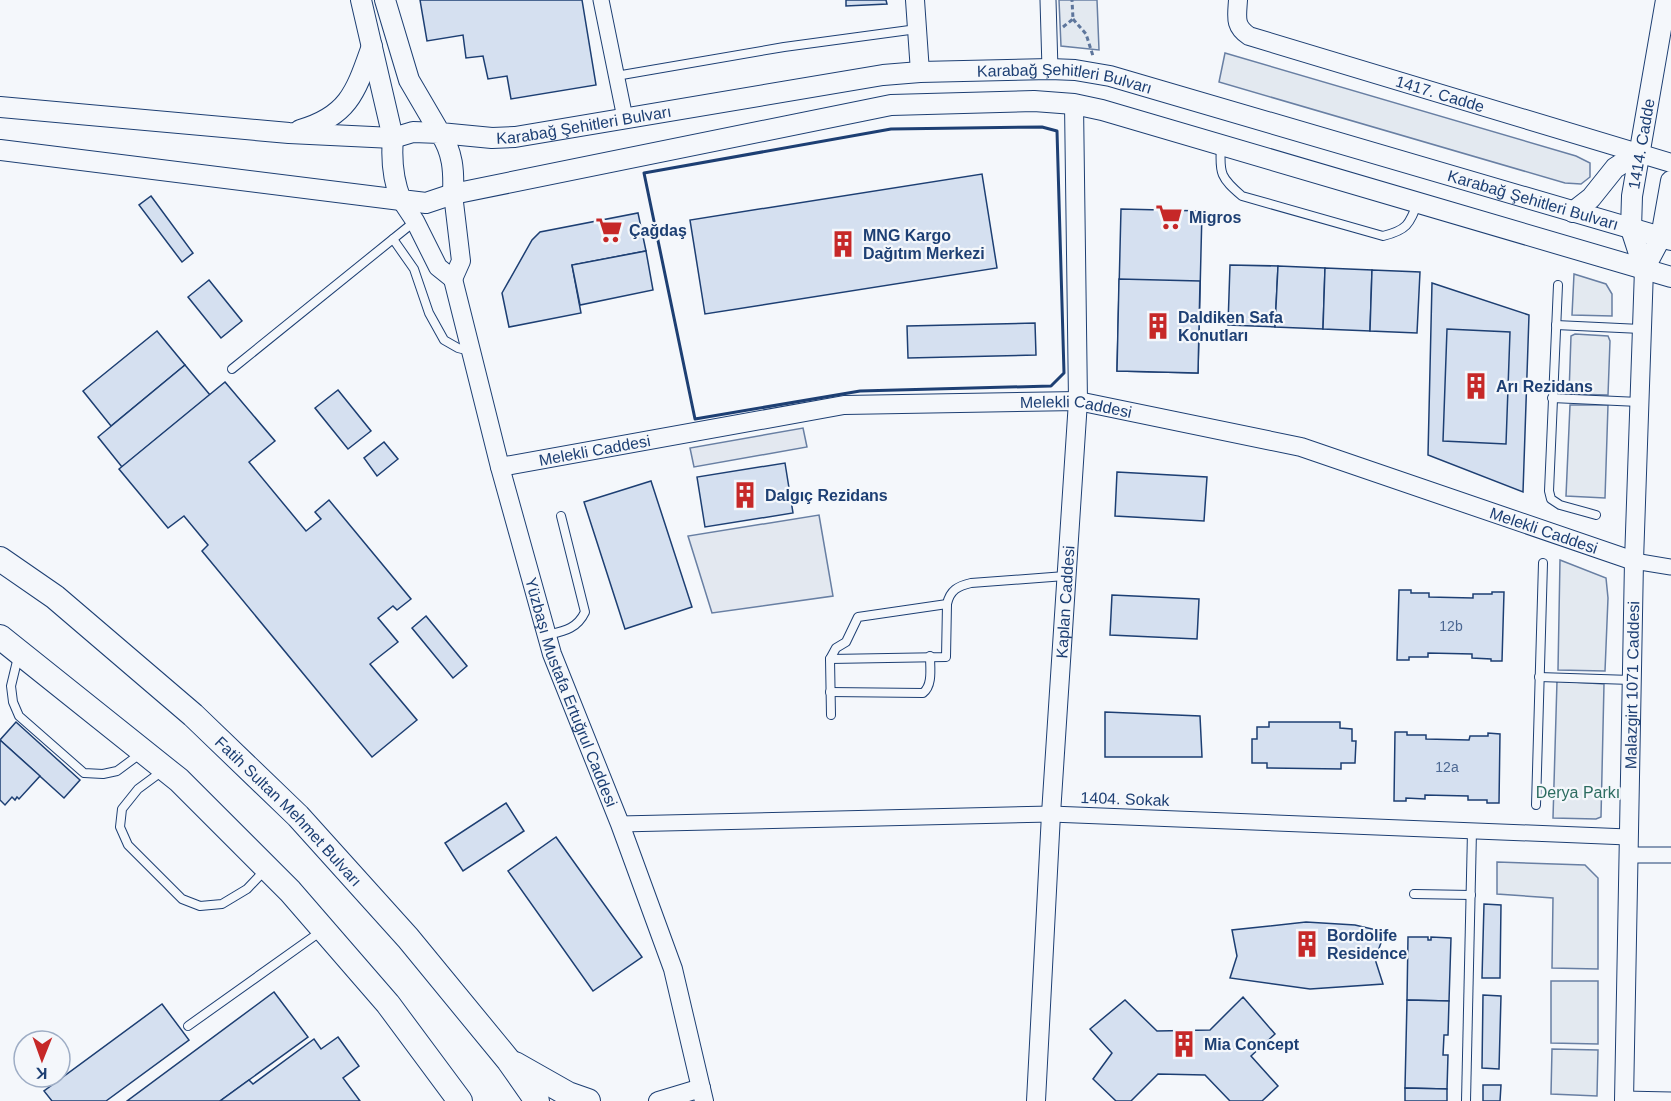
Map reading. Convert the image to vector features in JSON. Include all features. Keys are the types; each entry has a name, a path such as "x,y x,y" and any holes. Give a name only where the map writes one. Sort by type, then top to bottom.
{"highway":[{"name":"Fatih Sultan Mehmet Bulvarı","path":"0,559 55,597 193,715 298,816 408,938 509,1061 537,1101"},
{"path":"0,637 179,780 267,868 388,1004 460,1101"},
{"path":"509,1061 568,1094 588,1101"}],"main road":[{"path":"361,0 393,138 394,180 400,201"},
{"path":"385,0 409,80 451,154 454,177 453,194"},
{"name":"1414. Cadde","path":"1644,269 1631,229 1632,196 1666,0"},
{"path":"289,133 327,120 341,109 352,95 372,46"},
{"name":"Karabağ Şehitleri Bulvarı","path":"0,107 289,133 393,138 413,132 492,138 883,75 1050,69 1091,72 1666,239"},
{"name":"Karabağ Şehitleri Bulvarı","path":"0,150 426,203 453,194 891,105 1034,101 1074,104 1102,110 1671,277"},
{"path":"1574,212 1591,198 1615,168 1638,153"},
{"path":"1644,269 1666,239 1671,181"}],"street":[{"path":"601,0 625,118"},
{"path":"915,0 920,72"},
{"path":"1048,0 1050,69"},
{"name":"1417. Cadde","path":"1238,0 1237,21 1240,30 1249,36 1671,163"},
{"name":"Kaplan Caddesi","path":"1036,1101 1051,814 1077,401 1074,104"},
{"name":"Yüzbaşı Mustafa Ertuğrul Caddesi","path":"453,194 461,261 453,279"},
{"name":"Yüzbaşı Mustafa Ertuğrul Caddesi","path":"400,201 415,221 438,267 453,279 500,467 552,654 620,824 673,969 702,1094"},
{"name":"Malazgirt 1071 Caddesi","path":"1624,1100 1631,680 1644,269"},
{"name":"Melekli Caddesi","path":"500,467 844,405 1077,401 1301,447 1634,561"},
{"path":"1634,561 1671,567"},
{"name":"1404. Sokak","path":"620,824 1051,814 1472,831 1628,846 1671,855"},
{"path":"658,1101 702,1094"},
{"path":"1624,1100 1671,1100"}],"lane":[{"path":"616,76 784,47 917,28"},
{"path":"1221,145 1220,166 1226,182 1242,196 1383,236 1402,231 1412,219 1418,202"},
{"path":"232,369 415,221"},
{"path":"393,239 414,268 429,313 444,340 471,352"},
{"path":"1558,285 1549,491 1551,500 1560,505 1596,515"},
{"path":"1557,325 1642,329"},
{"path":"1552,398 1639,402"},
{"path":"547,635 564,631 580,623 585,612 561,516"},
{"path":"1536,805 1543,563"},
{"path":"830,659 946,657 947,604 949,596 958,586 1066,576"},
{"path":"831,715 830,659 836,648 846,642 858,617 947,604"},
{"path":"20,652 11,686 13,702 19,716 84,773 102,774 117,771 144,752"},
{"path":"830,692 923,693 927,690 930,678 930,656"},
{"path":"1539,677 1631,680"},
{"path":"165,769 138,789 122,808 120,827 128,845 182,899 200,906 222,904 247,889 267,868"},
{"path":"1466,1101 1472,831"},
{"path":"1414,894 1471,895"},
{"path":"188,1026 324,930"}],"path":[{"path":"1073,19 1086,34 1091,47 1093,55 1091,72"}],"green space":[{"path":"1059,0 1097,0 1099,50 1061,46"},
{"path":"1225,53 1576,156 1590,163 1590,177 1581,184 1565,183 1219,82"},
{"path":"1574,274 1606,284 1612,294 1612,316 1572,315"},
{"path":"1575,334 1608,336 1610,341 1608,395 1569,394 1571,336"},
{"path":"1570,405 1608,405 1605,498 1566,496"},
{"path":"1560,560 1606,578 1608,598 1605,671 1558,670"},
{"name":"Derya Parkı","path":"1557,681 1604,684 1601,817 1596,819 1553,818"},
{"path":"1497,862 1585,865 1598,878 1598,969 1552,968 1553,898 1497,894"},
{"path":"1551,981 1598,981 1598,1044 1551,1043"},
{"path":"1552,1049 1598,1050 1597,1096 1551,1094"}],"shaded area":[{"path":"803,428 807,447 694,467 690,448"},
{"path":"819,515 833,596 712,613 688,536"}],"building":[{"path":"420,0 582,0 596,85 511,99 507,76 488,79 483,56 466,58 463,35 427,41"},
{"path":"846,0 886,0 887,4 846,6"},
{"name":"MNG Kargo Dağıtım Merkezi","path":"982,174 997,268 705,314 690,220"},
{"path":"151,196 193,253 182,262 139,205"},
{"path":"1121,209 1202,211 1198,373 1117,371"},
{"path":"638,213 646,251 572,265 581,313 509,327 502,293 532,240 540,232"},
{"path":"646,251 653,290 580,305 572,265"},
{"path":"1230,265 1278,266 1275,327 1228,325"},
{"path":"1278,266 1325,268 1323,329 1275,327"},
{"path":"1325,268 1372,270 1370,331 1323,329"},
{"path":"1372,270 1420,272 1417,333 1370,331"},
{"name":"Daldiken Safa Konutları","path":"1119,279 1200,281 1198,373 1117,371"},
{"path":"209,280 242,321 221,338 188,297"},
{"path":"1432,283 1529,315 1523,492 1428,455"},
{"path":"1035,323 1036,355 908,358 907,326"},
{"name":"Arı Rezidans","path":"1447,329 1510,332 1506,444 1443,441"},
{"path":"157,331 185,365 111,426 83,391"},
{"path":"185,365 210,395 122,467 98,437"},
{"path":"225,382 275,441 249,462 306,531 321,519 315,512 329,500 411,599 397,610 393,606 378,618 398,642 370,664 417,720 372,757 202,551 208,545 184,516 168,528 119,469"},
{"path":"338,390 371,431 348,449 315,408"},
{"path":"384,442 398,459 377,476 364,458"},
{"name":"Dalgıç Rezidans","path":"785,463 793,513 705,527 697,477"},
{"path":"1117,472 1207,477 1204,521 1115,516"},
{"path":"651,481 692,607 625,629 584,502"},
{"path":"1399,590 1429,593 1429,597 1473,598 1473,594 1504,592 1502,661 1472,658 1472,654 1428,653 1428,657 1409,657 1409,660 1397,660"},
{"path":"1112,595 1199,599 1197,639 1110,635"},
{"path":"426,616 467,666 453,678 412,628"},
{"path":"1105,712 1200,716 1202,757 1105,757"},
{"path":"16,722 80,780 64,798 0,740"},
{"path":"1269,722 1340,722 1340,728 1352,729 1352,741 1356,741 1355,763 1341,763 1341,769 1267,768 1267,763 1252,763 1252,739 1257,739 1257,727 1269,727"},
{"path":"1395,732 1407,732 1407,735 1426,735 1426,739 1469,740 1470,736 1500,734 1499,803 1487,803 1487,800 1468,800 1468,796 1425,795 1425,799 1406,798 1406,801 1394,801"},
{"path":"0,740 40,776 19,799 17,797 15,800 12,797 5,805 0,800"},
{"path":"506,803 524,831 463,871 445,843"},
{"path":"556,837 642,957 593,991 508,871"},
{"path":"1484,904 1501,905 1500,978 1482,978"},
{"name":"Bordolife Residence","path":"1306,922 1355,925 1385,932 1375,959 1383,984 1310,989 1230,978 1237,956 1232,930"},
{"path":"1408,937 1428,937 1428,940 1431,940 1431,937 1451,938 1449,1001 1407,1000"},
{"path":"274,992 308,1037 220,1101 127,1101"},
{"path":"1483,995 1501,996 1499,1069 1482,1068"},
{"name":"Mia Concept","path":"1243,997 1275,1034 1251,1056 1278,1086 1262,1101 1230,1101 1205,1075 1158,1074 1131,1101 1116,1101 1093,1079 1112,1053 1090,1029 1125,1000 1157,1031 1210,1030"},
{"path":"1407,1000 1449,1001 1448,1035 1444,1035 1443,1055 1448,1055 1447,1089 1405,1088"},
{"path":"162,1004 189,1040 106,1101 52,1101 44,1091 47,1089 72,1089 72,1070"},
{"path":"338,1037 359,1066 343,1078 360,1101 220,1101 249,1080 253,1084 314,1039 321,1049"},
{"path":"1483,1085 1501,1085 1500,1101 1483,1101"},
{"path":"1405,1088 1447,1089 1447,1101 1405,1101"}],"wall":[{"path":"1042,127 1057,131 1064,373 1051,386 860,391 695,419 644,173 891,129 1042,127"}],"place":[{"name":"Migros","path":"1169,217"},
{"name":"Çağdaş","path":"609,230"},
{"name":"MNG Kargo Dağıtım Merkezi","path":"843,244"},
{"name":"Daldiken Safa Konutları","path":"1158,326"},
{"name":"Arı Rezidans","path":"1476,386"},
{"name":"Dalgıç Rezidans","path":"745,495"},
{"name":"Bordolife Residence","path":"1307,944"},
{"name":"Mia Concept","path":"1184,1044"}]}
